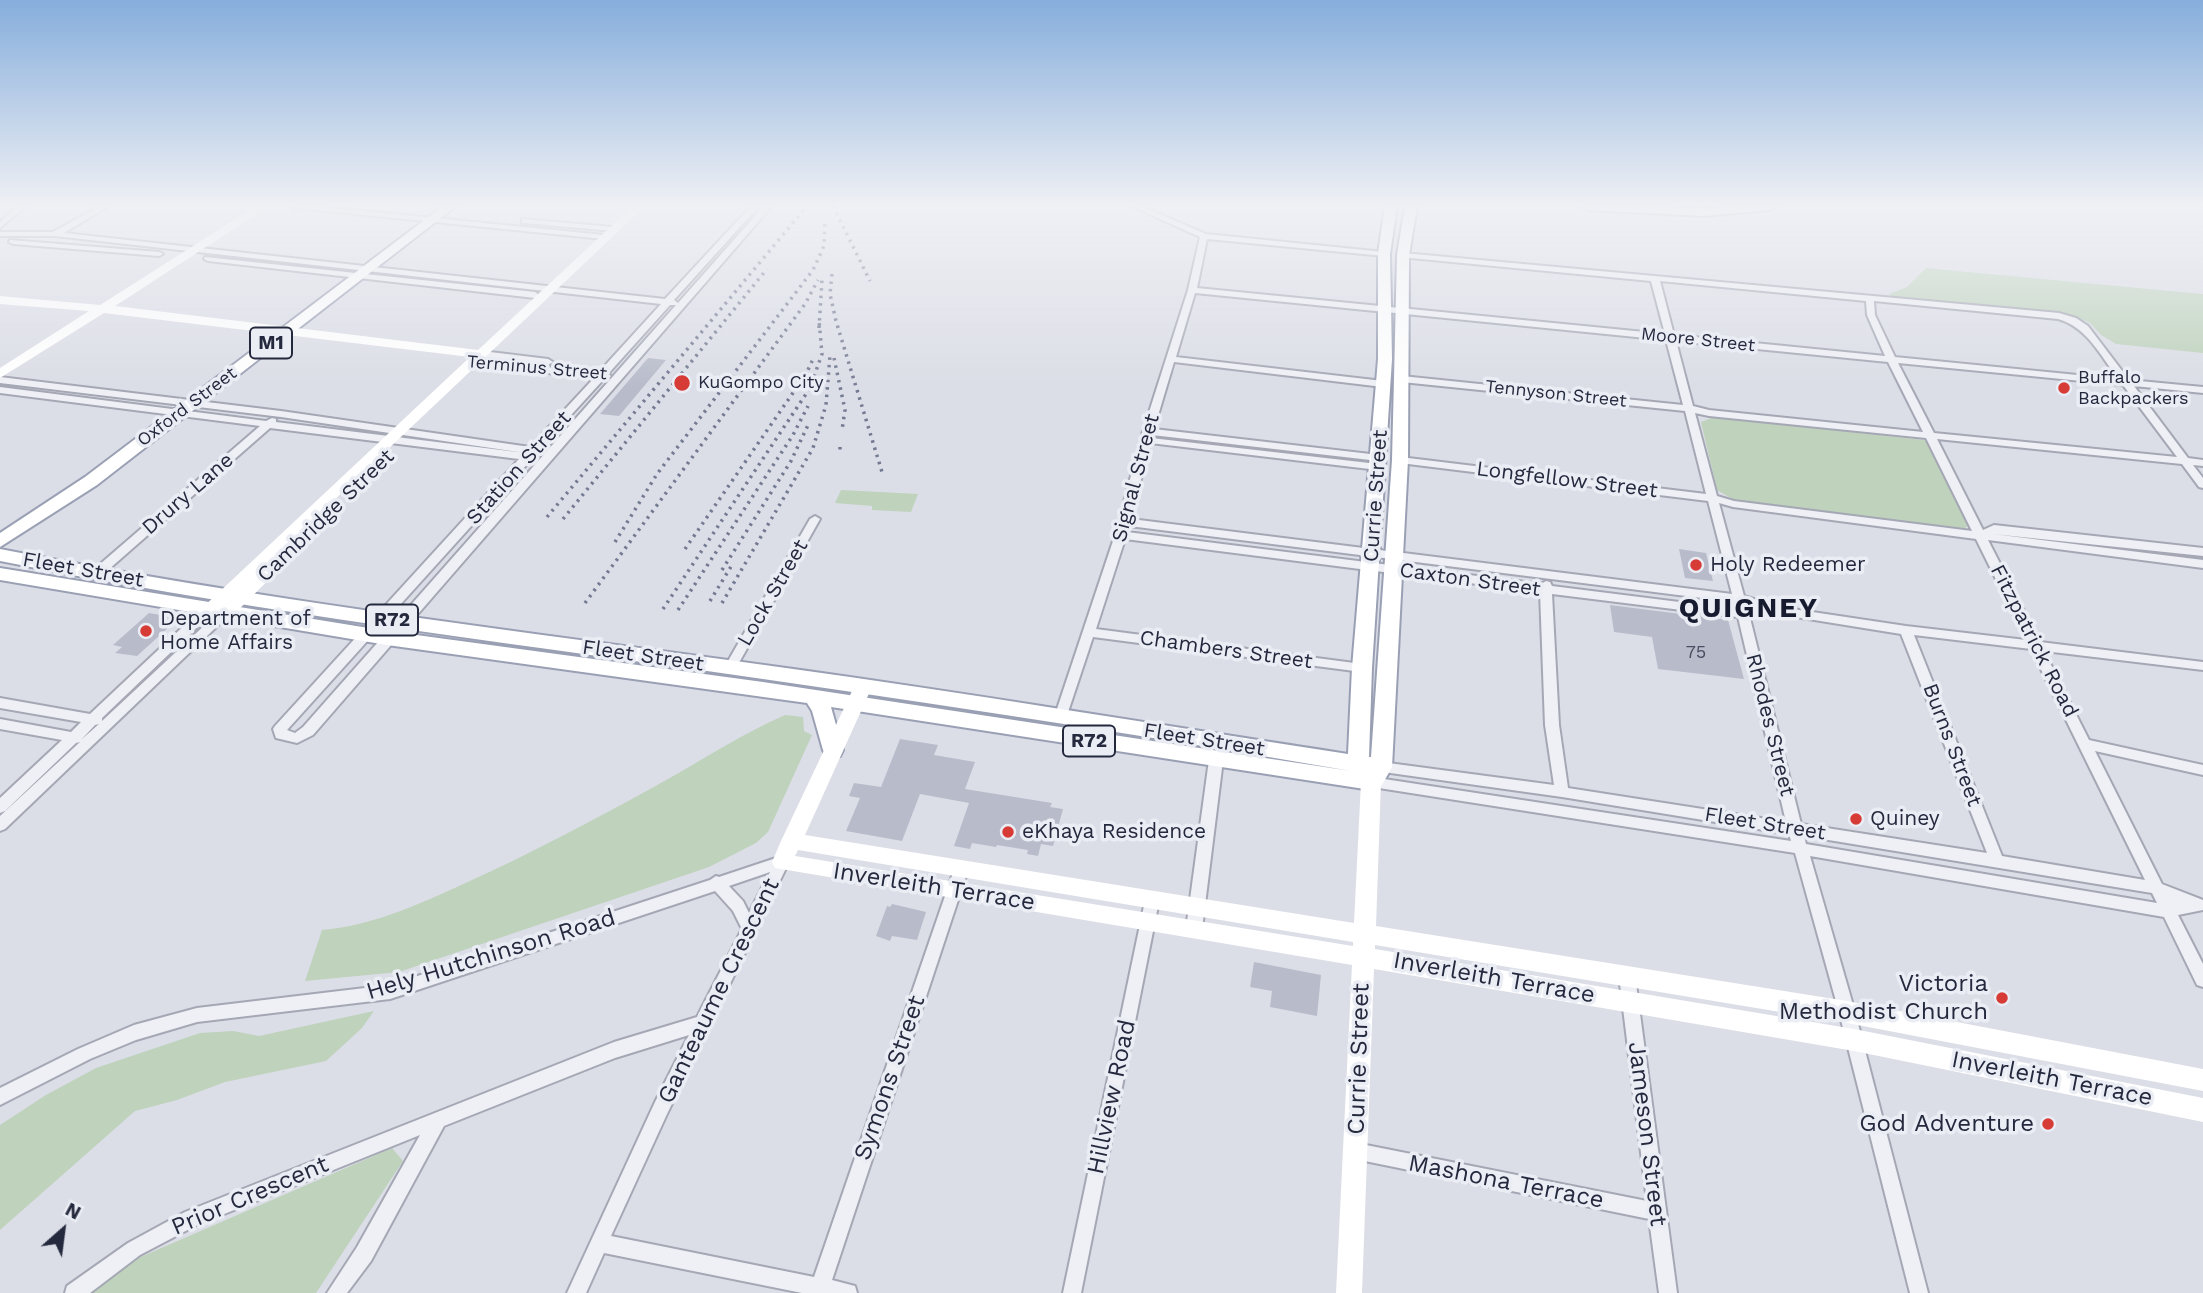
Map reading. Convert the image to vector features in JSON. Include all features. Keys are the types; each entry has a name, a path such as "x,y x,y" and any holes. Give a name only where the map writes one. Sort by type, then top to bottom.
{"main road":[{"name":"Oxford Street","path":"1,557 91,481 369,266"},
{"name":"Currie Street","path":"1370,771 1396,562 1400,464 1402,382 1386,266"},
{"name":"Currie Street","path":"1370,771 1362,668 1383,380 1401,266"},
{"name":"Fleet Street","path":"1,557 96,574 378,636 501,645 730,668 832,684 858,697"},
{"name":"Fleet Street","path":"1,557 225,603 392,620 501,645 811,697 858,697 962,713 1216,760 1370,771"},
{"path":"811,697 821,709 833,750"},
{"name":"Fleet Street","path":"962,713 1060,718 1370,771"}],"street":[{"path":"0,363 161,266"},
{"path":"312,266 681,306"},
{"path":"312,266 552,293"},
{"name":"Cambridge Street","path":"552,293 577,266"},
{"name":"Cambridge Street","path":"0,825 108,723 225,603 582,266"},
{"name":"Station Street","path":"701,266 528,458 378,636 303,735 287,737 281,734 281,729 378,636 548,456 716,266"},
{"name":"Signal Street","path":"1060,718 1125,522 1147,436 1197,266"},
{"path":"1516,266 2059,316 2073,320 2085,328 2194,468 2203,485"},
{"name":"Rhodes Street","path":"1655,279 1796,829 1847,1012 1919,1293"},
{"name":"Moore Street","path":"1192,290 2203,390"},
{"name":"Terminus Street","path":"0,300 280,336 620,374"},
{"name":"Fitzpatrick Road","path":"1870,300 1871,315 1891,358 2203,980"},
{"name":"Terminus Street","path":"0,306 88,312"},
{"path":"0,374 88,312"},
{"path":"640,334 654,336"},
{"path":"1171,356 1383,380"},
{"path":"0,380 281,414 528,458 548,456"},
{"name":"Tennyson Street","path":"1402,382 1930,436 1951,443 2194,468 2203,463"},
{"path":"0,390 270,423 536,449 548,456"},
{"name":"Drury Lane","path":"96,574 281,414"},
{"path":"1147,436 1379,462"},
{"name":"Longfellow Street","path":"1400,464 1981,534 2001,540 2203,564"},
{"name":"Lock Street","path":"730,668 815,519"},
{"name":"Caxton Street","path":"1125,522 1372,559 1545,574 1739,599 1779,611 1906,630 2203,666"},
{"name":"Longfellow Street","path":"1981,534 1994,529 2203,552"},
{"name":"Caxton Street","path":"1121,535 1372,559"},
{"name":"Caxton Street","path":"1396,562 1547,591 1743,614 1779,611"},
{"path":"1545,574 1552,725 1562,792"},
{"name":"Cambridge Street","path":"0,807 90,719 225,603"},
{"name":"Burns Street","path":"1906,630 1997,860"},
{"name":"Chambers Street","path":"1090,632 1362,668"},
{"name":"Ganteaume Crescent","path":"576,1293 661,1108 750,930 858,697"},
{"path":"0,703 108,723"},
{"path":"0,724 90,740"},
{"path":"2086,744 2203,770"},
{"path":"1195,918 1216,760"},
{"name":"Fleet Street","path":"1370,771 1562,792 1997,860 2157,888 2200,906"},
{"name":"Fleet Street","path":"1370,771 1562,809 2168,911 2200,906"},
{"name":"Currie Street","path":"1349,1293 1370,771"},
{"name":"Inverleith Terrace","path":"787,852 1149,912 1364,944 1627,976 1847,1012 2203,1080"},
{"name":"Hely Hutchinson Road","path":"0,1097 85,1054 134,1033 197,1015 390,992 716,882 787,852"},
{"name":"Symons Street","path":"820,1287 957,880"},
{"path":"716,882 738,906 750,930"},
{"name":"Hillview Road","path":"1072,1293 1149,912"},
{"name":"Inverleith Terrace","path":"1364,944 1630,1001 1854,1040 2203,1110"},
{"name":"Jameson Street","path":"1627,976 1668,1293"},
{"name":"Prior Crescent","path":"74,1293 134,1249 191,1218 614,1050 703,1023"},
{"path":"336,1293 364,1254 438,1120"},
{"name":"Mashona Terrace","path":"1356,1152 1657,1212"},
{"path":"600,1243 848,1293"}],"green space":[{"path":"1926,268 2203,294 2203,353 2116,344 2101,335 2090,323 2072,315 1892,297 1889,294 1907,287"},
{"path":"1714,417 1924,440 1932,447 1968,526 1963,529 1739,503 1717,490 1701,422"},
{"path":"841,490 918,494 911,512 872,510 872,506 835,503"},
{"path":"785,715 803,717 804,731 812,735 768,832 756,843 709,867 399,972 305,981 322,930 392,914 486,874 591,821 740,737"},
{"path":"374,1011 362,1028 326,1061 225,1082 177,1100 135,1111 0,1230 0,1125 46,1095 96,1068 200,1033 233,1031 259,1036"},
{"path":"392,1148 403,1161 316,1293 87,1293 129,1262"}],"building":[{"name":"KuGompo City","path":"648,358 666,360 619,416 600,414"},
{"name":"Holy Redeemer","path":"1679,549 1706,553 1713,581 1685,578"},
{"path":"1610,605 1728,620 1744,679 1658,669 1652,637 1614,632"},
{"name":"Department of Home Affairs","path":"149,613 179,618 137,656 115,653 122,647 113,645"},
{"path":"900,739 938,745 934,755 975,762 965,789 1052,803 1050,807 1063,809 1053,846 1041,844 1038,856 1027,854 1028,850 997,845 972,843 970,849 954,846 969,803 920,794 902,841 846,831 860,798 849,796 854,783 881,787"},
{"path":"892,904 926,912 917,940 892,936 890,941 876,936 887,906"},
{"path":"1254,962 1321,975 1317,1016 1270,1007 1272,991 1250,987"}],"railway":[{"path":"547,517 757,266"},
{"path":"615,542 657,474 815,266"},
{"path":"863,266 870,281"},
{"path":"563,519 767,269"},
{"path":"832,274 830,294 836,321 882,472"},
{"path":"585,603 805,304 818,280"},
{"path":"819,323 822,280"},
{"path":"663,609 810,388 822,354 819,323"},
{"path":"819,323 819,328"},
{"path":"722,603 813,448 826,405 830,355"},
{"path":"834,358 845,410 842,430"},
{"path":"685,549 806,374 813,359"},
{"path":"678,610 793,435 808,406"},
{"path":"722,570 791,461 809,423"},
{"path":"710,601 732,565"}],"place":[{"name":"KuGompo City","path":"682,383"},
{"name":"Buffalo Backpackers","path":"2064,388"},
{"name":"Holy Redeemer","path":"1696,565"},
{"name":"Department of Home Affairs","path":"146,631"},
{"name":"Quiney","path":"1856,819"},
{"name":"eKhaya Residence","path":"1008,832"},
{"name":"Victoria Methodist Church","path":"2002,998"},
{"name":"God Adventure","path":"2048,1124"}],"district":[{"name":"QUIGNEY","path":"1749,609"}]}
